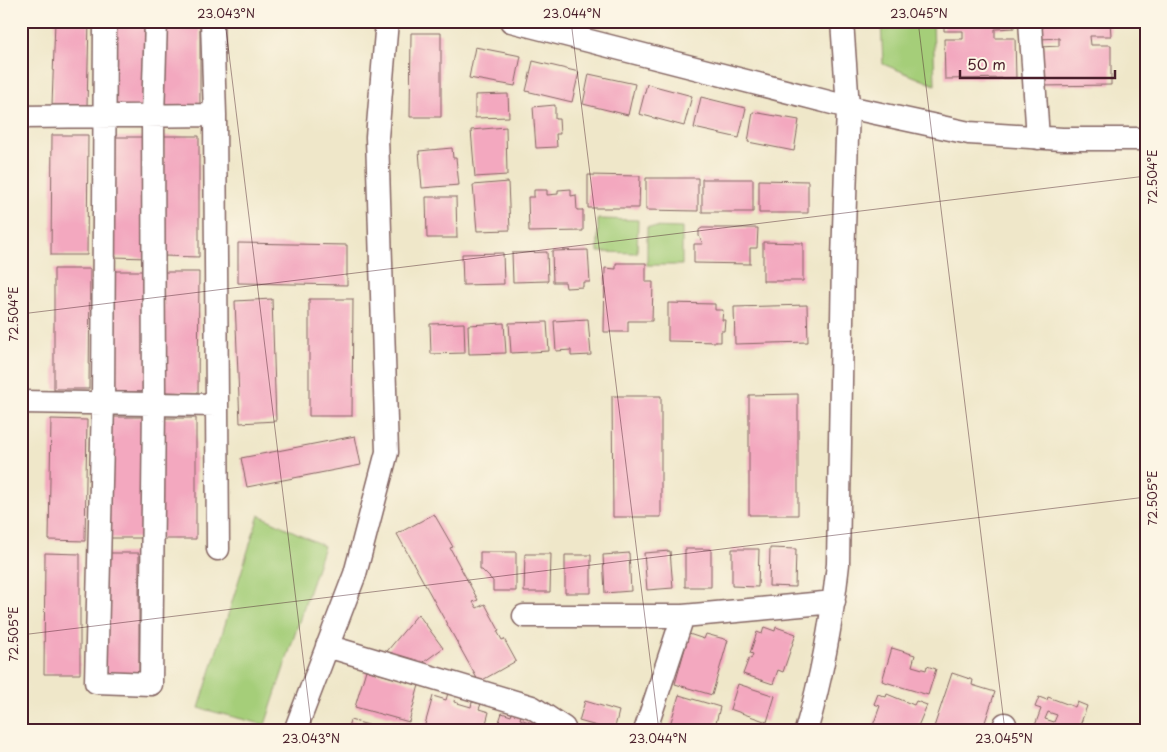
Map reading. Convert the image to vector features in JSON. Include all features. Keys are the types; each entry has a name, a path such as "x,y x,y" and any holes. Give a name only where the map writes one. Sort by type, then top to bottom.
{"street":[{"path":"105,21 106,116 96,682 151,684 154,404 153,115 156,21"},
{"path":"212,21 215,115 218,548"},
{"path":"296,731 355,574 387,452 377,137 387,21"},
{"path":"511,21 848,107 969,134 1062,139 1146,139"},
{"path":"806,731 834,602 838,564 842,260 848,107 842,21"},
{"path":"1030,21 1038,138"},
{"path":"21,117 215,115"},
{"path":"21,402 217,405"},
{"path":"524,616 683,616 834,602"},
{"path":"645,731 683,616"},
{"path":"327,646 532,707 564,728 563,731"}],"green space":[{"path":"881,21 933,21 935,85 883,64"},
{"path":"598,219 638,220 637,253 598,252"},
{"path":"647,227 682,228 682,265 647,265"},
{"path":"259,515 324,546 265,725 199,708"}],"building":[{"path":"55,21 89,21 87,106 52,105"},
{"path":"113,21 149,21 149,108 113,108"},
{"path":"164,21 200,21 200,109 164,109"},
{"path":"944,21 1014,21 1014,28 995,29 995,38 1015,38 1016,78 945,79 944,39 963,39 963,31 944,31"},
{"path":"1040,21 1110,21 1111,36 1090,36 1091,45 1111,45 1111,85 1041,86 1040,47 1059,46 1059,38 1040,39"},
{"path":"411,33 441,33 441,117 410,117"},
{"path":"475,47 521,56 515,86 469,78"},
{"path":"533,61 579,72 572,102 526,91"},
{"path":"589,74 635,84 628,115 583,104"},
{"path":"647,84 692,96 684,126 639,114"},
{"path":"508,94 509,117 475,118 475,95"},
{"path":"701,97 746,108 739,138 694,128"},
{"path":"555,105 555,119 559,119 560,134 556,134 557,147 536,148 533,107"},
{"path":"753,112 799,120 794,151 748,142"},
{"path":"506,127 507,175 475,177 471,130"},
{"path":"52,135 88,135 87,255 51,255"},
{"path":"164,136 199,136 199,257 163,256"},
{"path":"113,137 149,137 148,258 113,257"},
{"path":"452,148 453,158 456,158 459,185 422,188 419,151"},
{"path":"588,175 640,176 639,208 588,208"},
{"path":"646,178 698,178 698,211 646,210"},
{"path":"702,179 753,179 753,212 702,212"},
{"path":"759,180 808,181 808,213 759,213"},
{"path":"508,182 510,230 477,231 473,185"},
{"path":"571,189 571,196 576,195 577,210 583,210 583,231 529,232 528,197 534,197 534,190 547,190 547,195 558,194 558,190"},
{"path":"426,197 456,197 457,238 427,238"},
{"path":"702,228 758,228 757,248 750,248 750,264 694,263 694,244 703,244 699,236 699,230"},
{"path":"763,242 803,243 803,281 763,281"},
{"path":"238,243 347,245 347,285 238,283"},
{"path":"588,250 590,282 583,282 583,287 566,288 565,282 553,282 552,251"},
{"path":"547,252 548,281 513,282 512,253"},
{"path":"503,253 504,284 463,285 462,254"},
{"path":"616,263 646,263 646,282 653,282 652,321 628,321 628,332 604,332 605,268 616,269"},
{"path":"54,269 90,269 89,389 54,389"},
{"path":"113,271 149,271 148,392 113,392"},
{"path":"163,272 199,272 198,393 163,392"},
{"path":"272,299 276,421 240,423 235,301"},
{"path":"309,299 353,299 352,416 309,416"},
{"path":"668,303 715,304 715,310 723,310 722,320 725,320 724,331 721,331 721,342 668,341"},
{"path":"807,305 808,342 735,344 734,307"},
{"path":"588,319 591,355 571,356 571,350 556,351 554,321"},
{"path":"547,322 549,351 511,353 509,323"},
{"path":"464,323 465,353 431,354 430,324"},
{"path":"504,323 506,353 469,354 468,325"},
{"path":"798,394 798,515 749,515 749,395"},
{"path":"612,396 661,396 661,517 613,517"},
{"path":"108,417 143,417 143,538 107,538"},
{"path":"160,418 196,418 196,539 160,539"},
{"path":"51,419 87,420 85,541 49,540"},
{"path":"355,436 361,465 247,487 241,458"},
{"path":"434,514 453,547 450,548 478,600 473,602 477,608 485,604 499,630 497,631 502,640 504,639 516,661 479,682 397,534"},
{"path":"770,548 796,549 795,587 769,586"},
{"path":"685,549 711,549 711,587 685,587"},
{"path":"732,549 759,549 758,587 732,586"},
{"path":"670,551 673,588 647,590 644,553"},
{"path":"480,552 516,552 516,591 493,591 493,581 480,570"},
{"path":"45,553 80,554 80,674 44,674"},
{"path":"103,553 139,553 139,674 103,674"},
{"path":"629,553 631,591 605,593 603,555"},
{"path":"525,554 551,554 550,592 524,592"},
{"path":"565,555 591,555 591,593 565,593"},
{"path":"418,614 443,648 417,667 383,656"},
{"path":"764,627 775,631 776,627 796,634 783,672 778,670 773,684 743,674 749,658 751,659 753,654 750,653 757,632 762,634"},
{"path":"689,634 704,639 706,634 728,640 712,695 675,684"},
{"path":"892,648 915,655 912,666 926,670 927,666 936,669 928,695 882,681"},
{"path":"366,670 419,685 409,722 355,707"},
{"path":"952,673 973,680 972,685 995,692 982,731 933,730"},
{"path":"738,684 775,696 767,722 730,709"},
{"path":"448,693 455,696 454,702 471,707 472,702 481,704 479,709 489,712 484,731 435,731 424,728 433,696 446,700"},
{"path":"878,694 886,697 887,694 914,705 916,701 927,705 916,731 871,731 880,706 874,704"},
{"path":"679,695 720,707 714,731 690,731 670,725"},
{"path":"1039,697 1047,700 1048,697 1075,707 1077,702 1087,706 1078,731 1033,731 1041,709 1035,707","holes":["1048,712 1057,715 1054,722 1045,719"]},
{"path":"585,701 619,711 614,731 579,721"},
{"path":"513,710 522,712 520,719 555,731 496,731 502,713 511,716"},
{"path":"350,720 387,730 387,731 347,731"},
{"path":"724,724 744,730 744,731 721,731"}]}
